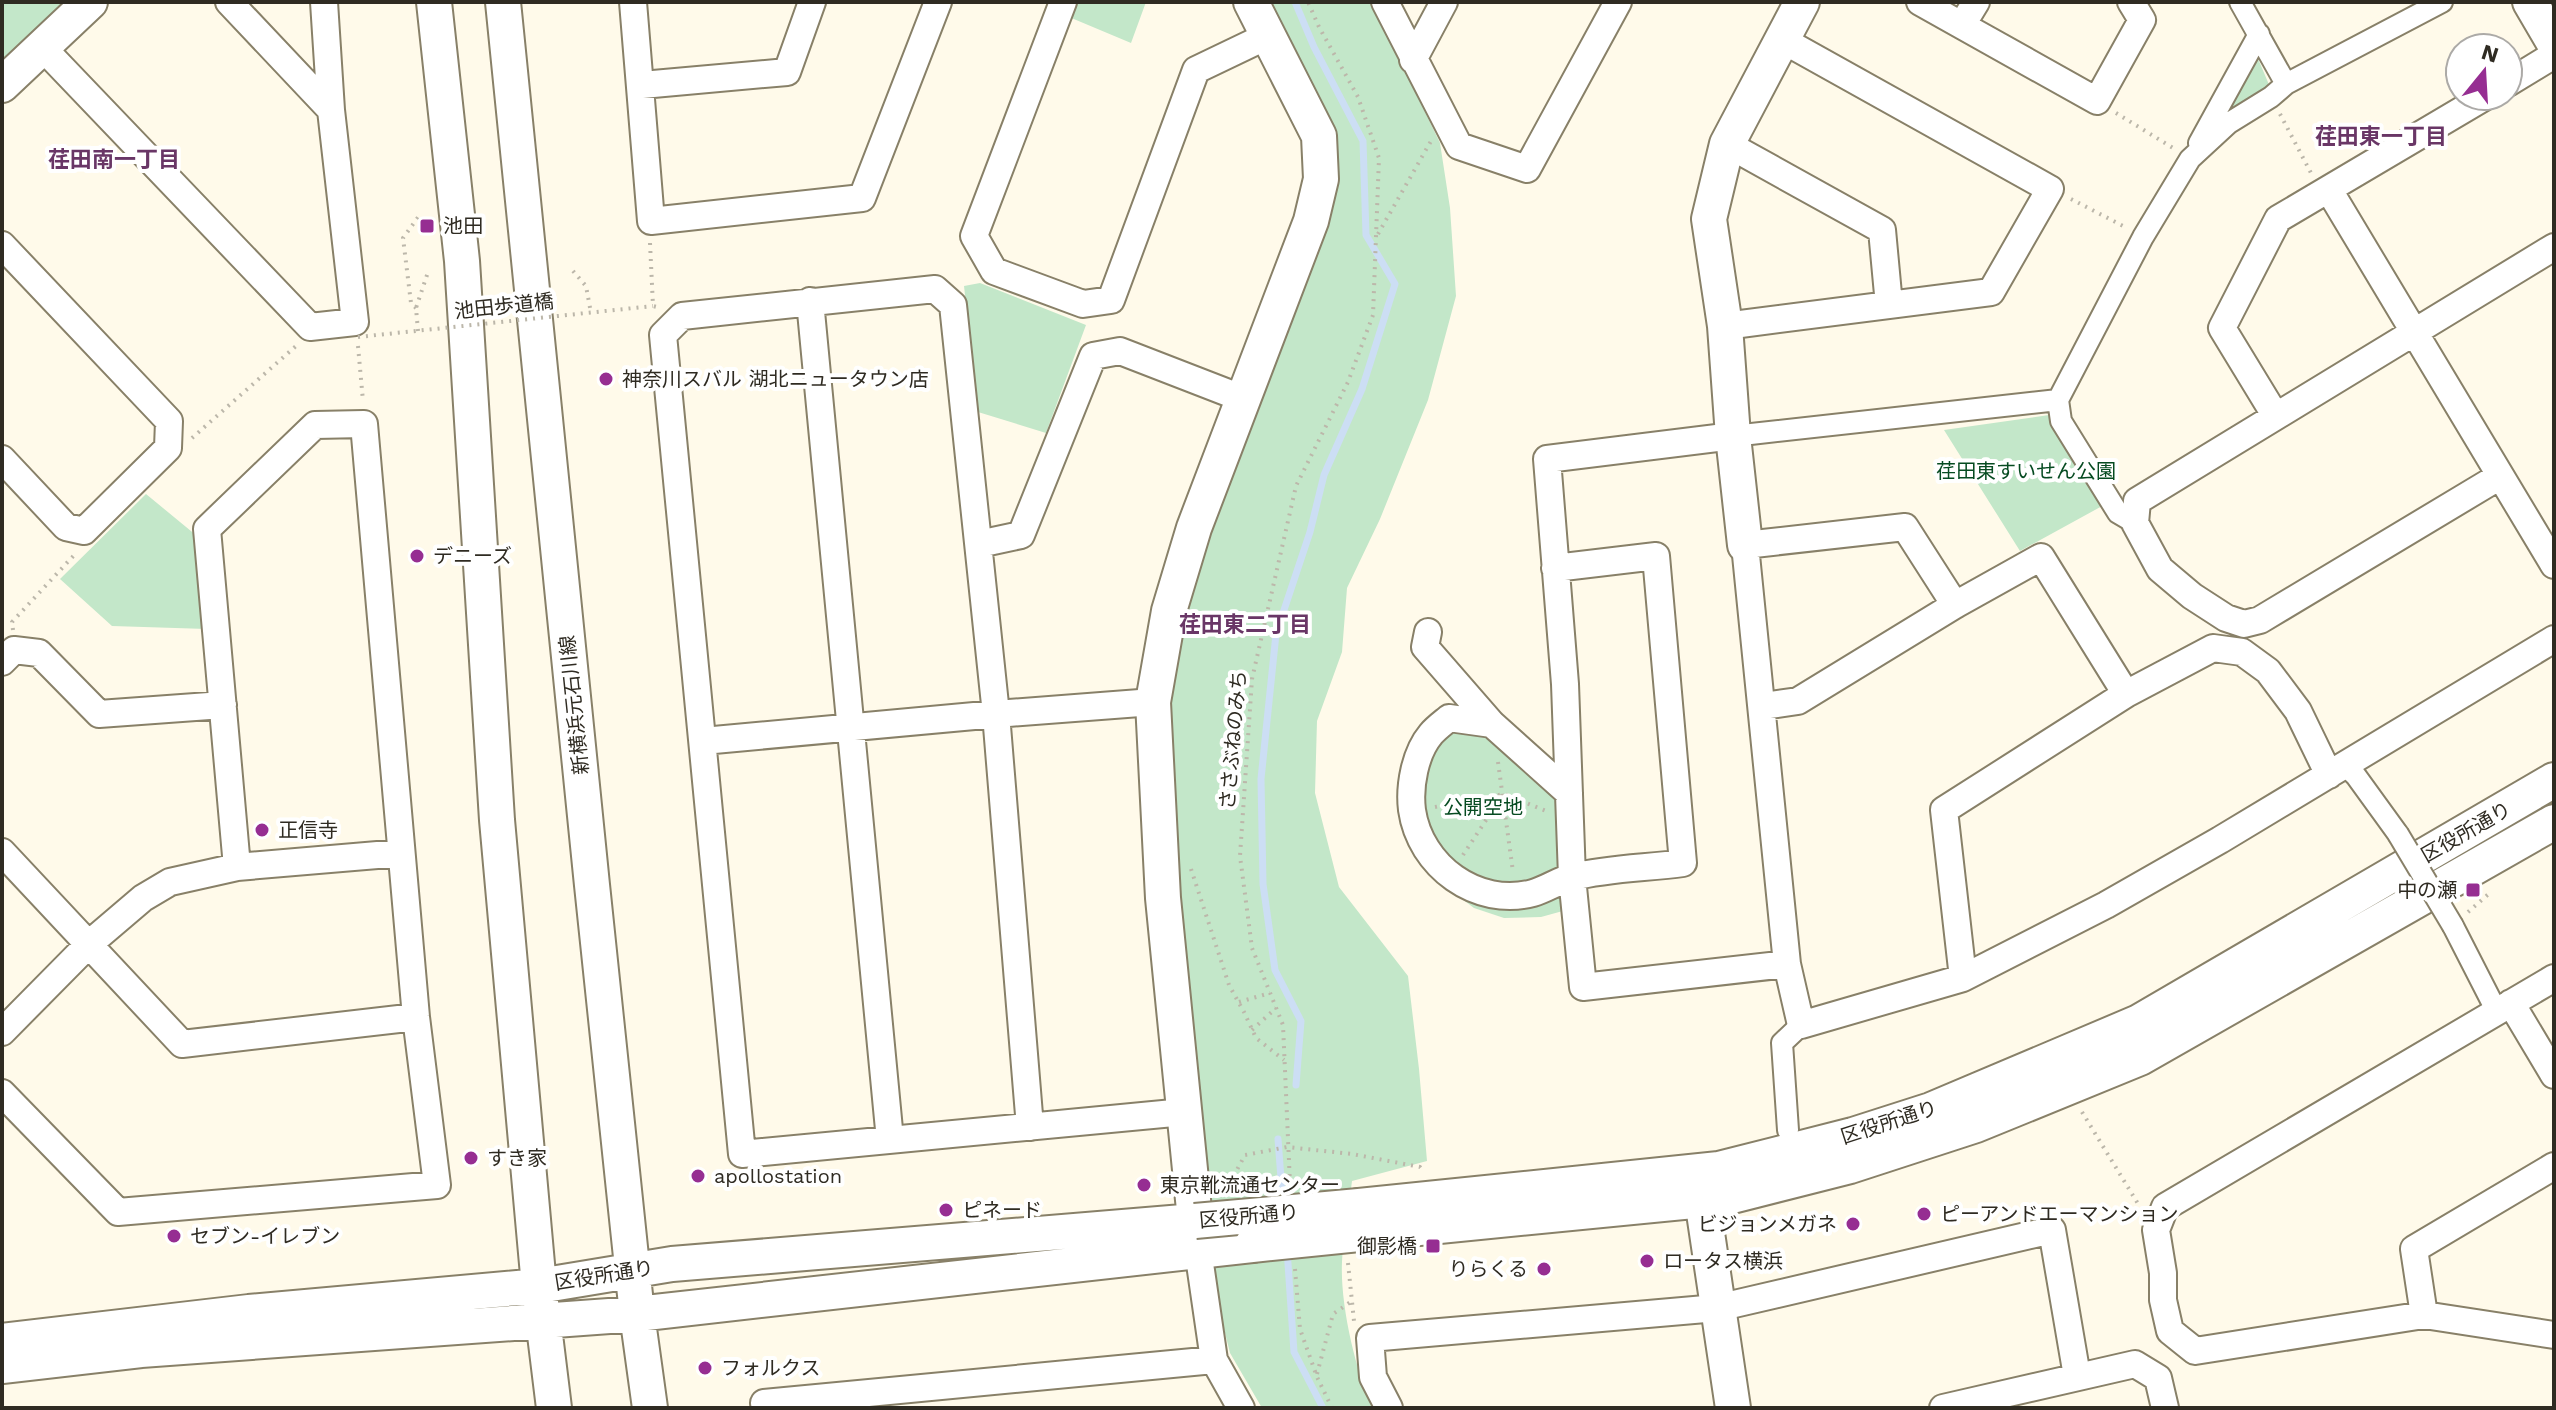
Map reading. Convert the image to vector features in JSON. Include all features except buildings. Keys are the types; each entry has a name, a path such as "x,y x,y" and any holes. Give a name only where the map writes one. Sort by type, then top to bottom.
{"street":[{"path":"2,85 90,2"},
{"path":"229,2 331,110"},
{"path":"42,47 310,327 355,322 331,110 324,2"},
{"path":"434,2 462,261 497,820 539,1286 554,1408"},
{"name":"新横浜元石川線","path":"503,2 637,1314 650,1408"},
{"path":"633,2 651,221 862,198 938,2"},
{"path":"642,85 787,72 812,2"},
{"path":"1063,2 974,236 994,271 1083,304 1111,300 1196,70 1269,35"},
{"path":"1241,1408 1214,1360 1196,1236 1160,838 1153,702 1169,611 1194,528 1311,221 1321,179 1319,136 1251,2"},
{"path":"1385,2 1459,146 1527,169 1618,2"},
{"path":"1413,60 1444,2"},
{"path":"1801,1025 1787,964 1733,436 1725,326 1709,219 1727,144 1802,2"},
{"path":"1920,2 2097,101 2142,20 2131,2"},
{"path":"1962,25 1976,2"},
{"path":"2240,2 2259,34 2278,91"},
{"path":"2190,159 2229,123 2278,91 2442,2"},
{"path":"2530,2 2554,43"},
{"path":"2259,34 2143,237 2058,400 2061,421 2118,513 2135,523 2160,569 2192,596 2226,618 2244,624 2260,620 2500,476"},
{"path":"1725,326 1991,292 2050,189 1781,39"},
{"path":"2524,73 2554,55"},
{"path":"2275,415 2222,328 2278,219 2459,112"},
{"path":"1727,144 1882,230 1889,305"},
{"path":"2326,192 2554,565"},
{"path":"2,245 169,421 168,448 84,531 66,527 2,459"},
{"path":"2135,523 2137,501 2554,247"},
{"path":"1030,1127 996,714 953,305 935,289 682,316 663,335 742,1154 1030,1127 1184,1112"},
{"path":"810,301 890,1140"},
{"path":"979,544 1021,535 1093,356 1120,351 1244,399"},
{"path":"1787,964 1583,987 1572,877 1565,684 1547,459 2058,400"},
{"path":"2,1093 118,1212 437,1185 416,1017 364,424 315,425 207,529 237,867"},
{"path":"1745,545 1905,527 1955,605"},
{"path":"1492,724 1449,718 1429,736 1416,765 1410,795 1414,827 1429,856 1449,876 1474,889 1502,895 1532,894 1572,877 1683,863 1656,556 1555,568"},
{"path":"1763,706 1798,701 1955,605 2041,557 2126,694"},
{"path":"1428,632 1425,647 1492,724 1569,793"},
{"path":"1788,1130 1782,1043 1801,1025 1963,978 2106,905 2554,639"},
{"path":"1963,978 1944,810 2126,694 2213,648 2242,652 2268,671 2337,770 2398,834 2504,1008 2554,1075"},
{"path":"8,656 39,653 99,714 223,705"},
{"path":"703,741 1153,702"},
{"name":"区役所通り","path":"1700,1186 1767,1159 1931,1110 2139,1022 2554,780"},
{"name":"区役所通り","path":"2,1341 249,1312 539,1286 672,1264 1139,1226 1217,1239 1236,1237 1252,1245 1700,1186 1774,1187 1976,1125 2140,1058 2554,822"},
{"path":"2,852 182,1044 416,1017"},
{"path":"2,1032 89,944 143,898 170,882 237,867 401,853"},
{"path":"2554,978 2165,1207 2156,1230 2163,1273 2163,1300 2170,1331 2195,1351 2424,1315 2554,1335"},
{"path":"2424,1315 2414,1249 2554,1166"},
{"path":"1700,1186 1733,1408"},
{"path":"1389,1408 1373,1377 1370,1338 1717,1308 2052,1230 2077,1376"},
{"name":"区役所通り","path":"2,1366 141,1350 637,1314 1196,1236 1355,1232"},
{"path":"765,1408 764,1403 1214,1360"},
{"path":"1943,1408 2135,1364 2158,1378 2165,1408"}],"path":[{"name":"ささぶねのみち","path":"1290,1192 1283,1025 1252,948 1240,856 1252,679 1296,486 1348,382 1373,315 1379,158 1358,97 1308,2"},
{"path":"2278,91 2326,192"},
{"path":"2097,101 2190,159"},
{"path":"1377,237 1444,118"},
{"path":"2050,189 2143,237"},
{"path":"416,308 411,303 403,238 419,216"},
{"name":"池田歩道橋","path":"364,424 358,337 653,306 651,221"},
{"path":"573,271 586,286 591,313"},
{"path":"418,331 416,308 428,272"},
{"path":"168,448 188,442 300,342"},
{"path":"8,656 12,622 75,556 84,531"},
{"path":"1449,876 1504,794"},
{"path":"1504,794 1516,894"},
{"path":"1412,811 1504,794 1570,821"},
{"path":"1160,838 1188,858 1222,968 1256,1038 1284,1060"},
{"path":"2453,926 2493,891"},
{"path":"1239,1002 1270,993"},
{"path":"1252,1030 1276,1008"},
{"path":"2079,1107 2156,1230"},
{"path":"1225,1191 1245,1155 1286,1147 1352,1154 1420,1167 1432,1179"},
{"path":"1355,1232 1354,1327 1370,1338"},
{"path":"1295,1268 1300,1329 1332,1408"},
{"path":"1317,1377 1333,1314 1352,1301"}],"green space":[{"path":"2,2 66,2 2,63"},
{"path":"1075,2 1146,2 1131,43 1069,17"},
{"path":"1268,2 1372,2 1440,143 1450,208 1456,296 1428,400 1380,519 1347,588 1342,652 1317,721 1315,793 1339,887 1408,976 1427,1161 1352,1181 1343,1252 1343,1297 1355,1356 1373,1408 1262,1408 1230,1353 1212,1281 1182,972 1166,695 1196,568 1335,198 1334,168 1323,117 1304,70"},
{"path":"2256,54 2270,87 2225,113"},
{"path":"980,283 1086,325 1046,433 978,412 964,286"},
{"name":"荏田東すいせん公園","path":"2049,415 2104,505 2020,551 1944,430"},
{"path":"146,494 197,536 207,629 112,626 60,579"},
{"name":"公開空地","path":"1480,694 1560,771 1570,909 1541,917 1504,918 1474,908 1428,873 1409,840 1443,711"}],"waterway":[{"path":"1295,2 1314,47 1363,141 1366,235 1395,284 1362,389 1324,475 1310,532 1276,634 1261,779 1263,884 1275,970 1301,1021 1296,1085"},
{"path":"1278,1139 1283,1205"},
{"path":"1287,1249 1294,1352 1323,1408"}],"place":[{"name":"池田","path":"427,226"},
{"name":"神奈川スバル 湖北ニュータウン店","path":"606,379"},
{"name":"デニーズ","path":"417,556"},
{"name":"正信寺","path":"262,830"},
{"name":"中の瀬","path":"2473,890"},
{"name":"すき家","path":"471,1158"},
{"name":"apollostation","path":"698,1176"},
{"name":"東京靴流通センター","path":"1144,1185"},
{"name":"ピネード","path":"946,1210"},
{"name":"ピーアンドエーマンション","path":"1924,1214"},
{"name":"ビジョンメガネ","path":"1853,1224"},
{"name":"セブン-イレブン","path":"174,1236"},
{"name":"御影橋","path":"1433,1246"},
{"name":"ロータス横浜","path":"1647,1261"},
{"name":"りらくる","path":"1544,1269"},
{"name":"フォルクス","path":"705,1368"}],"district":[{"name":"荏田東一丁目","path":"2381,136"},
{"name":"荏田南一丁目","path":"114,159"},
{"name":"荏田東二丁目","path":"1245,624"}]}
